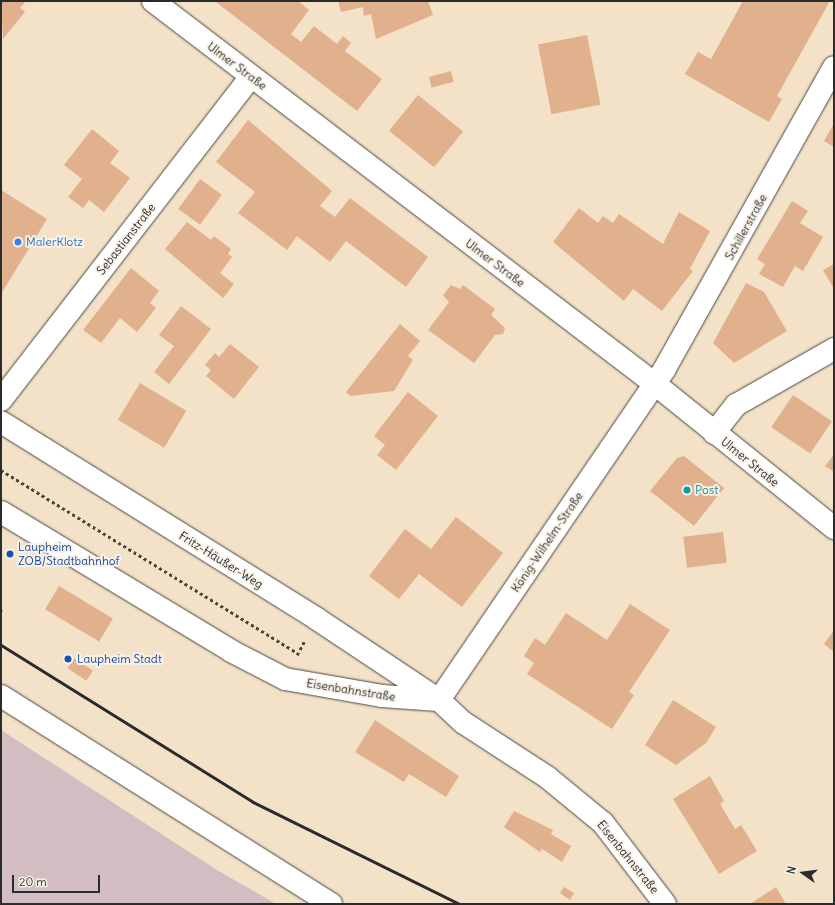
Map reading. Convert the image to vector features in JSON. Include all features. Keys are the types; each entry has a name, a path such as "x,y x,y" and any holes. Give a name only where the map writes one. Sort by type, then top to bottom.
{"street":[{"name":"Ulmer Straße","path":"153,1 655,384 834,528"},
{"name":"Schillerstraße","path":"655,384 691,325 834,67"},
{"name":"Sebastianstraße","path":"1,400 251,77"},
{"path":"714,433 736,405 834,349"},
{"name":"König-Wilhelm-Straße","path":"439,700 655,384"},
{"name":"Fritz-Häußer-Weg","path":"1,422 317,619 439,700"},
{"name":"Eisenbahnstraße","path":"1,512 231,651 286,679 382,696 439,700 464,723 547,777 603,823 665,904"},
{"path":"1,696 331,904"}],"path":[{"path":"1,470 298,654"},
{"path":"286,679 317,619"}],"shaded area":[{"path":"1,730 217,870 276,904 1,904"}],"building":[{"path":"1,1 26,1 20,8 25,12 3,39"},
{"path":"298,1 309,10 291,34 301,42 314,26 337,44 343,36 351,43 345,51 382,79 357,111 216,2"},
{"path":"338,1 428,1 433,15 376,39 371,14 364,16 363,7 341,12"},
{"path":"743,1 830,1 777,96 782,99 769,122 685,74 698,52 711,59"},
{"path":"587,35 601,105 551,114 538,45"},
{"path":"451,71 454,82 432,88 429,77"},
{"path":"418,95 463,132 434,167 389,131"},
{"path":"248,120 332,191 320,206 335,217 350,198 428,257 406,287 346,241 330,262 297,236 287,250 238,213 255,192 216,162"},
{"path":"834,123 834,147 824,141"},
{"path":"92,129 119,151 110,163 130,178 104,212 89,200 83,208 68,197 82,179 64,165"},
{"path":"200,179 222,195 200,225 178,209"},
{"path":"1,190 47,219 1,294"},
{"path":"792,201 808,211 800,223 823,237 803,271 795,266 783,287 759,274 765,264 757,259"},
{"path":"579,208 598,223 603,216 613,223 619,214 663,244 679,212 710,231 690,269 693,271 662,311 633,289 624,301 553,242"},
{"path":"187,222 211,240 214,236 231,249 228,254 232,257 220,273 234,284 223,298 165,249"},
{"path":"834,264 834,289 823,270"},
{"path":"131,268 159,291 150,303 156,308 137,332 120,318 101,343 83,330"},
{"path":"746,283 764,292 787,331 734,363 713,343"},
{"path":"451,285 460,289 463,285 495,309 491,315 505,328 503,334 495,335 474,363 428,330 449,302 443,295"},
{"path":"181,306 211,329 169,384 154,372 174,346 159,335"},
{"path":"400,324 420,341 408,356 413,360 394,391 350,396 346,392"},
{"path":"230,344 259,367 234,399 206,376 211,370 205,365 215,353 219,357"},
{"path":"140,383 186,411 164,448 118,420"},
{"path":"408,392 438,416 396,470 377,455 385,445 374,436"},
{"path":"793,395 832,421 810,454 771,427"},
{"path":"834,454 834,472 825,466"},
{"name":"Post","path":"684,456 724,488 694,526 650,491 677,458"},
{"path":"456,517 503,553 462,607 419,574 399,599 369,576 405,529 431,549"},
{"path":"723,532 727,563 687,568 683,537"},
{"path":"59,586 113,618 99,642 45,609"},
{"path":"630,604 670,630 629,692 634,695 612,729 527,674 534,663 524,656 535,638 545,645 566,613 607,640"},
{"path":"834,630 834,652 824,644"},
{"path":"74,658 93,671 86,681 67,668"},
{"path":"673,700 716,727 706,743 676,765 645,745"},
{"path":"375,720 459,776 446,797 409,774 404,782 355,752"},
{"path":"710,776 724,801 720,804 735,829 741,825 757,851 719,874 673,799"},
{"path":"514,811 553,830 551,834 571,846 562,862 542,849 540,852 504,827"},
{"path":"564,887 574,893 570,900 560,893"},
{"path":"776,887 786,904 750,904"}],"railway":[{"path":"1,645 253,802 459,904"}],"place":[{"name":"MalerKlotz","path":"18,242"},
{"name":"Post","path":"687,490"},
{"name":"Laupheim ZOB/Stadtbahnhof","path":"10,554"},
{"name":"Laupheim Stadt","path":"68,659"}]}
